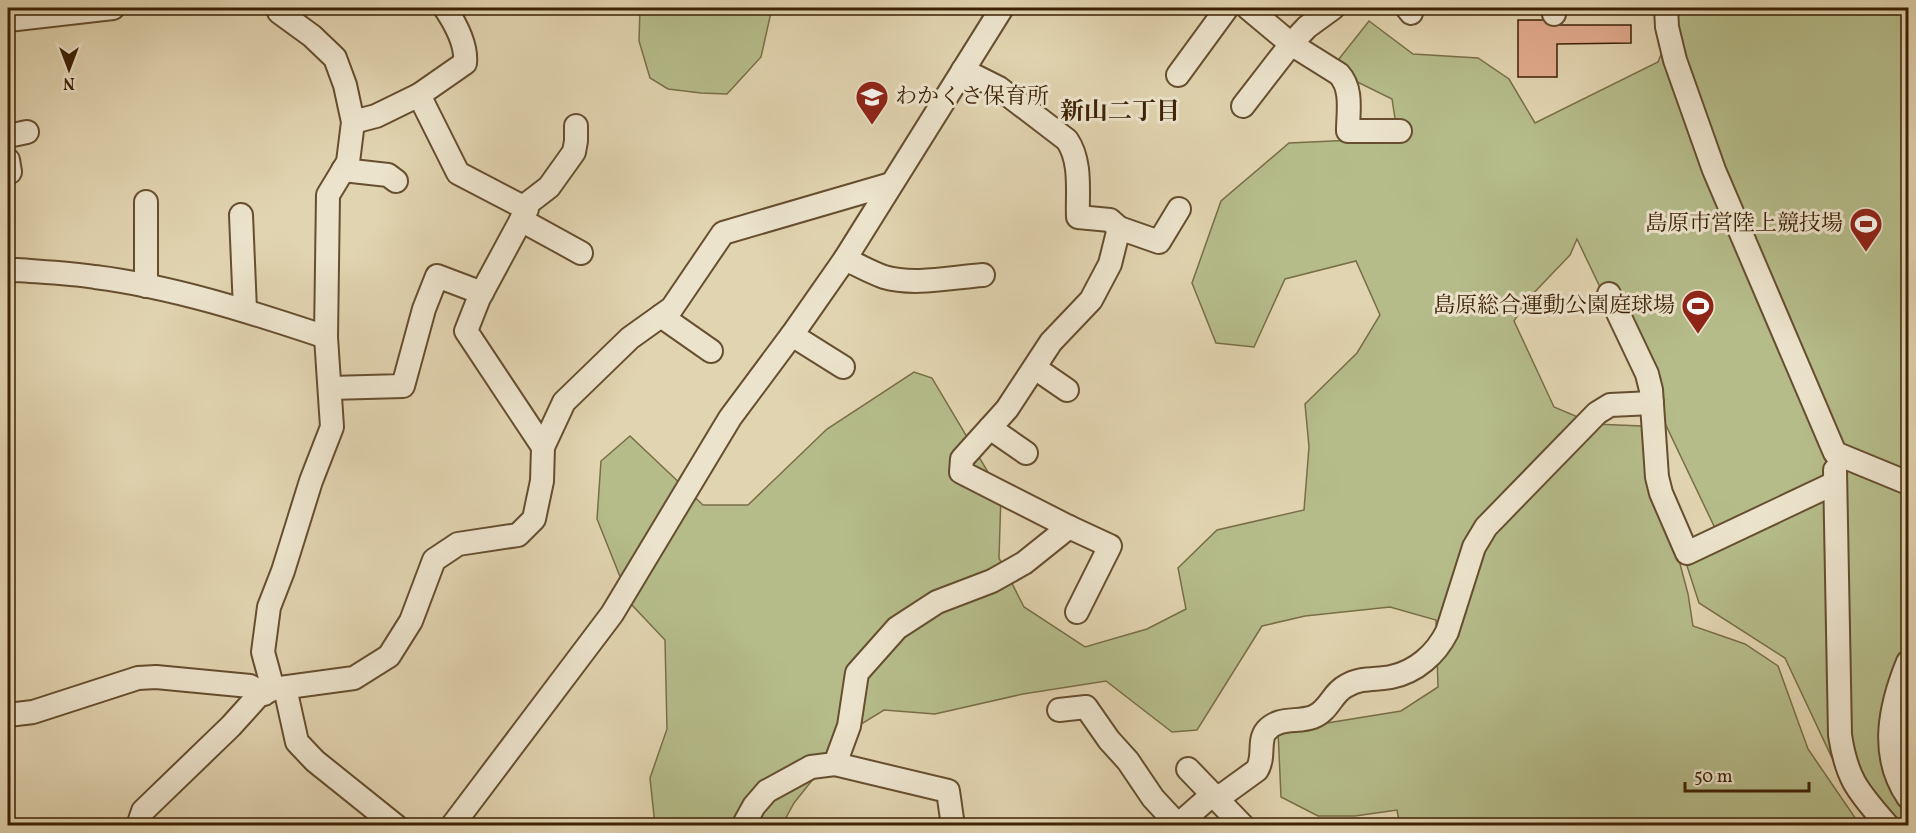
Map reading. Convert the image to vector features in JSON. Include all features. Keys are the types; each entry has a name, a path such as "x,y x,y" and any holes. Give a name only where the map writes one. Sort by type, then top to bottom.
{"street":[{"path":"8,20 113,8"},
{"path":"278,8 279,12 312,36 335,58 345,85 353,122 348,162 328,195 326,337 332,427 311,481 270,607 263,652 274,690 297,742 315,761 396,825"},
{"path":"353,122 376,116 419,95 465,63 466,55 455,22 445,8"},
{"path":"452,825 612,614 730,418 845,259 1002,8"},
{"path":"1178,75 1227,8"},
{"path":"1248,8 1291,44 1345,80 1349,88 1348,131 1400,131"},
{"path":"1243,106 1291,44 1307,27 1334,8"},
{"path":"1666,8 1667,27 1675,60 1714,170 1835,453 1840,735 1843,757 1858,792 1888,825"},
{"path":"963,70 999,88 1067,140 1074,150 1077,162 1078,217 1110,220 1119,228 1159,242 1179,208"},
{"path":"419,95 458,173 581,253"},
{"path":"543,447 466,331 482,292 522,214 549,187 574,152 576,126"},
{"path":"343,170 388,175 396,181"},
{"path":"138,825 143,811 231,726 258,696 274,690 354,678 388,656 411,621 434,560 458,544 518,535 534,519 542,481 543,447 564,402 630,338 672,308 723,233 891,184"},
{"path":"146,202 146,286"},
{"path":"241,215 245,310"},
{"path":"1077,612 1110,546 1069,528 961,472 962,459 1007,409 1051,342 1091,300 1110,264 1119,228"},
{"path":"845,259 886,277 925,280 983,275"},
{"path":"8,271 95,277 146,286 245,310 326,337"},
{"path":"330,388 403,386 424,309 437,276 482,292"},
{"path":"1609,294 1647,374 1652,403 1655,461 1659,485 1687,553 1835,483"},
{"path":"661,315 711,351"},
{"path":"792,334 843,367"},
{"path":"1035,368 1067,390"},
{"path":"1059,710 1086,707 1109,740 1128,761 1153,798 1178,825 1215,797 1257,770 1261,764 1264,733 1275,723 1318,715 1326,709 1340,689 1348,684 1407,672 1432,654 1441,645 1447,632 1474,547 1486,527 1597,412 1610,405 1652,403"},
{"path":"990,428 1026,453"},
{"path":"1835,453 1908,483"},
{"path":"834,764 849,726 857,673 897,628 937,602 992,581 1024,563 1069,528"},
{"path":"1908,662 1898,686 1889,735 1892,759 1901,786 1908,797"},
{"path":"8,715 33,712 138,678 156,677 274,690"},
{"path":"743,825 754,806 767,791 811,767 834,764 948,791 953,825"},
{"path":"1188,769 1243,825"}],"green space":[{"path":"640,8 772,8 761,57 727,94 668,89 650,78 639,41"},
{"path":"1672,8 1908,8 1908,825 1877,825 1849,794 1785,658 1699,603 1687,566 1724,547 1577,239 1570,255 1528,299 1514,321 1554,407 1594,424 1642,426 1658,461 1693,626 1745,644 1778,666 1808,749 1860,825 1400,826 1397,810 1355,816 1318,816 1281,797 1278,731 1401,711 1438,687 1436,620 1390,607 1305,616 1262,626 1197,730 1172,732 1106,681 1023,694 935,714 884,710 853,729 794,803 782,825 655,825 650,778 667,729 665,640 631,604 597,519 601,461 630,436 703,505 748,505 827,429 914,372 932,378 1001,494 999,558 1024,607 1085,647 1147,629 1186,609 1178,568 1217,530 1304,510 1309,447 1305,404 1357,353 1380,315 1356,261 1285,279 1254,347 1216,343 1192,283 1221,201 1289,143 1376,139 1396,125 1392,99 1331,69 1369,21 1413,54 1478,58 1509,79 1535,123 1658,62 1673,25"}],"building":[{"path":"1518,20 1557,20 1557,25 1631,25 1631,43 1557,44 1557,77 1518,77"}],"place":[{"name":"わかくさ保育所","path":"872,126"},
{"name":"島原市営陸上競技場","path":"1866,253"},
{"name":"島原総合運動公園庭球場","path":"1698,335"}],"district":[{"name":"新山二丁目","path":"1120,113"}]}
